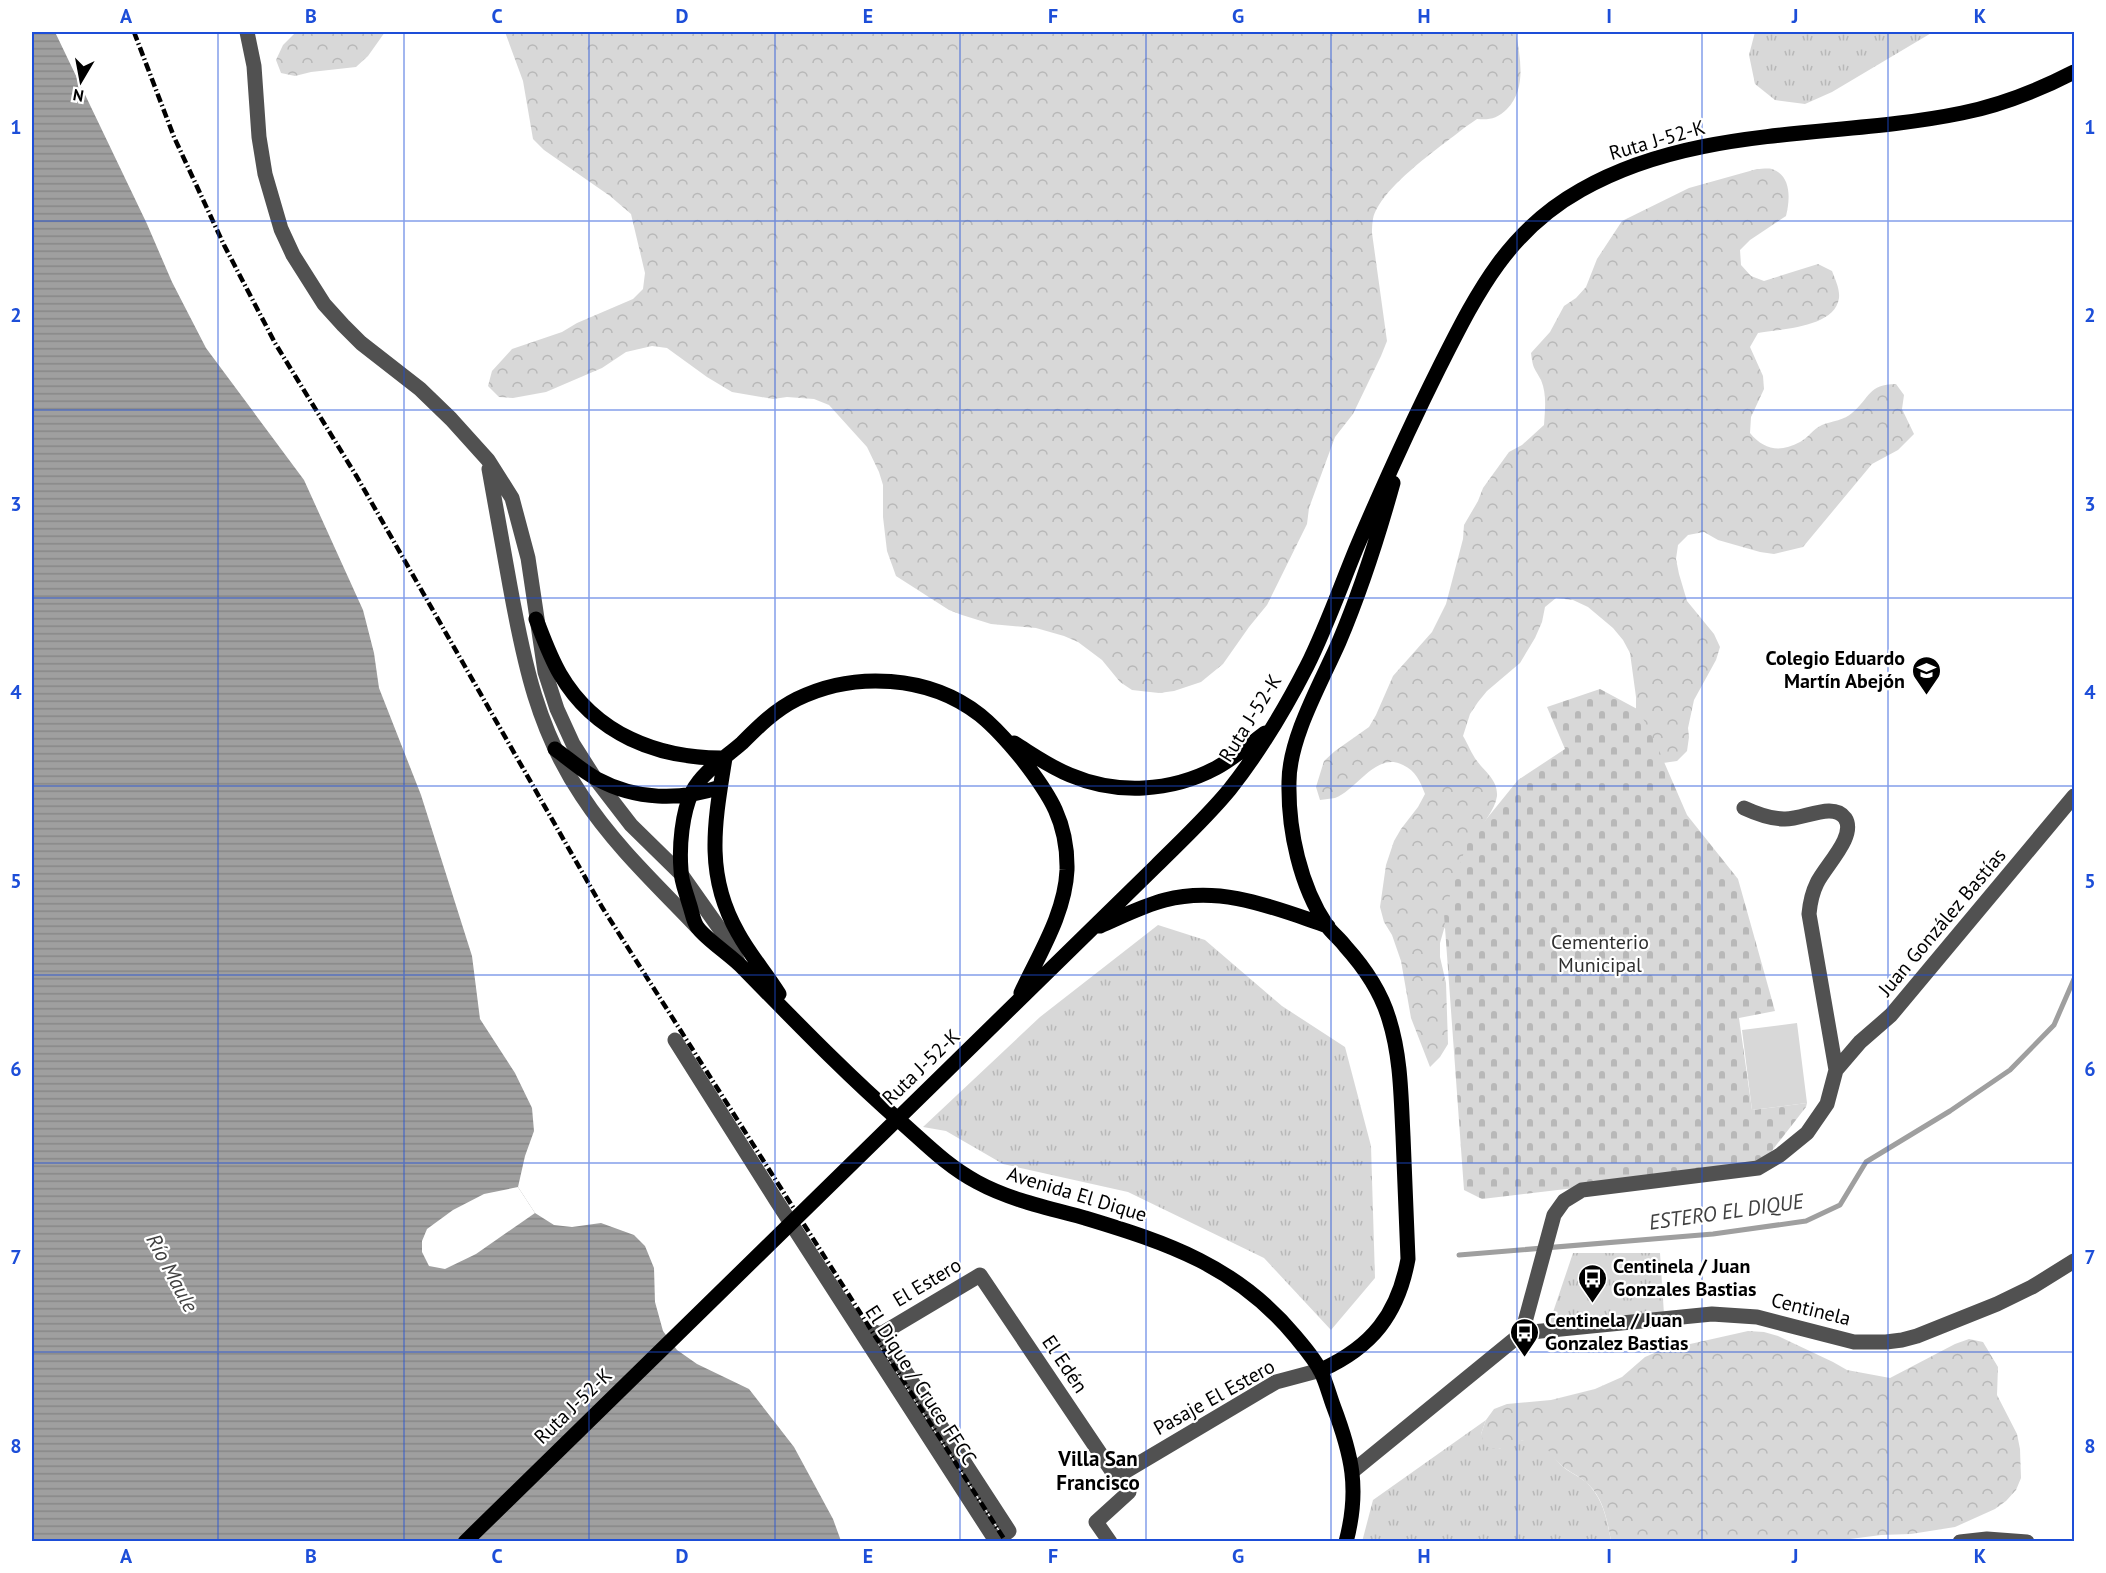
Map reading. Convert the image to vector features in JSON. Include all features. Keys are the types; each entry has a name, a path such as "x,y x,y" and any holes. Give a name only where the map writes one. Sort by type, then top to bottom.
{"main road":[{"name":"Ruta J-52-K","path":"465,1542 1016,1004 1228,792 1274,726 1308,665 1369,517 1449,349 1491,271 1526,230 1568,197 1623,170 1652,159 1767,136 1911,121 1965,112 2018,97 2074,72"},
{"path":"1320,1370 1354,1352 1380,1327 1399,1295 1408,1259 1401,1079 1389,1019 1375,987 1364,968 1328,926 1309,890 1295,846 1289,795 1290,769 1298,736 1339,641 1371,558 1402,445"},
{"path":"536,619 561,675 580,700 603,722 621,734 661,751 693,757 725,758"},
{"path":"696,927 681,874 683,831 690,795 705,775 759,725 796,700 838,685 859,681 901,682 942,694 979,714 1007,739 1049,795 1063,832 1066,872 1060,908 1016,1004"},
{"path":"1007,739 1070,775 1106,786 1144,788 1181,782 1199,776 1233,758 1274,726"},
{"path":"555,749 594,777 634,793 662,797 690,795 720,787"},
{"path":"725,758 716,807 714,849 721,891 727,911 747,949 802,1029"},
{"path":"1091,930 1157,903 1186,896 1208,895 1251,900 1328,926"},
{"name":"Avenida El Dique","path":"696,927 738,962 802,1029 941,1159 959,1172 1015,1199 1138,1234 1171,1246 1210,1264 1271,1310 1303,1345 1320,1370 1341,1425 1353,1471 1352,1513 1346,1542"}],"street":[{"path":"247,32 255,66 265,174 278,220 293,255 313,288 343,325 361,343 420,389 451,419 488,460 512,498 528,558 545,672 557,709 573,744 594,777 631,825 681,874 729,942 738,962"},
{"path":"488,460 523,658 542,720 555,749 582,796 608,832 696,927"},
{"name":"Juan González Bastías","path":"1836,1070 1860,1042 1891,1015 2074,796"},
{"name":"Juan González Bastías","path":"1522,1333 1554,1215 1563,1200 1582,1190 1758,1168 1780,1155 1807,1132 1827,1104 1836,1070 1809,914 1812,894 1846,838 1848,825 1841,815 1831,810 1784,819 1770,818 1744,808"},
{"name":"El Dique / Cruce FFCC","path":"675,1040 996,1541 1009,1531 881,1334"},
{"name":"Centinela","path":"1522,1333 1712,1314 1757,1317 1854,1342 1886,1342 1917,1336 1997,1304 2032,1287 2074,1261"},
{"name":"El Estero","path":"864,1335 871,1331 881,1334 980,1275"},
{"name":"El Edén","path":"980,1275 1116,1477"},
{"path":"1353,1471 1522,1333"},
{"name":"Pasaje El Estero","path":"1116,1477 1276,1382 1320,1370"},
{"path":"1110,1542 1096,1522 1129,1492 1116,1477"},
{"path":"1960,1542 1999,1539 2026,1542"}],"green space":[{"path":"296,32 385,32 368,56 356,67 295,76 281,73 276,60 283,45"},
{"path":"505,32 1516,32 1520,82 1513,101 1507,109 1493,118 1477,119 1464,128 1412,169 1378,207 1373,219 1372,233 1387,341 1353,414 1335,437 1309,508 1307,524 1267,605 1223,664 1201,682 1174,691 1159,693 1132,690 1120,682 1102,660 1078,642 1036,628 991,624 962,615 949,610 896,576 887,551 883,517 883,485 879,472 867,447 829,405 814,399 787,397 773,399 732,392 667,348 652,346 626,352 602,368 546,392 513,398 499,397 488,386 492,371 512,349 562,332 577,323 633,299 643,289 645,273 631,214 610,196 544,150 533,139 523,81"},
{"path":"1755,32 1933,32 1832,92 1805,104 1775,100 1755,84 1749,55"},
{"path":"1757,169 1772,169 1783,177 1789,196 1786,216 1750,240 1740,250 1741,265 1751,276 1764,281 1818,264 1832,271 1839,298 1835,308 1828,316 1817,321 1792,328 1758,333 1750,347 1763,376 1764,389 1751,417 1750,433 1767,446 1786,448 1803,440 1822,425 1849,415 1880,386 1896,384 1904,395 1902,409 1914,434 1898,450 1872,464 1803,547 1774,554 1760,552 1718,540 1704,532 1688,535 1678,545 1676,559 1687,601 1714,634 1720,647 1716,660 1694,700 1688,728 1687,751 1677,761 1663,763 1636,712 1630,653 1613,628 1588,607 1573,600 1556,598 1545,607 1535,638 1520,663 1487,691 1478,702 1470,714 1463,736 1475,758 1493,781 1497,796 1478,834 1451,917 1440,943 1440,957 1446,983 1448,1044 1430,1067 1411,1018 1401,961 1380,907 1386,865 1394,841 1425,794 1414,773 1407,767 1393,762 1375,767 1343,794 1335,798 1320,800 1316,787 1324,761 1369,727 1393,676 1432,632 1446,604 1463,539 1464,525 1483,488 1509,452 1522,445 1544,425 1544,391 1533,365 1531,353 1550,332 1564,306 1586,287 1597,259 1622,221 1689,188"},
{"name":"Cementerio Municipal","path":"1600,689 1639,710 1687,815 1738,879 1775,1011 1739,1018 1752,1110 1807,1103 1760,1166 1482,1199 1464,1190 1444,914 1467,843 1518,780 1565,749 1547,707"},
{"path":"1158,925 1205,940 1282,1006 1345,1047 1371,1146 1375,1278 1331,1330 1264,1258 1128,1192 1003,1164 946,1131 923,1127 1040,1017"},
{"path":"1797,1023 1807,1103 1752,1110 1742,1030"},
{"path":"1573,1253 1660,1253 1664,1314 1548,1327"},
{"path":"1748,1331 1778,1336 1847,1370 1890,1378 1955,1344 1969,1339 1983,1342 1998,1367 1997,1395 2017,1434 2021,1478 2016,1490 1995,1509 1955,1527 1911,1534 1881,1535 1827,1542 1611,1541 1603,1508 1595,1492 1583,1480 1560,1464 1544,1446 1529,1440 1498,1449 1485,1446 1481,1434 1486,1420 1494,1409 1507,1404 1551,1400 1595,1389 1622,1377 1645,1357 1659,1351"},
{"path":"1486,1420 1481,1434 1499,1449 1521,1440 1539,1441 1562,1466 1586,1482 1600,1502 1611,1541 1362,1542 1373,1500"}],"water":[{"name":"Río Maule","path":"32,32 55,32 147,224 172,282 206,348 304,480 363,610 374,653 379,688 421,795 472,956 480,1019 515,1073 532,1108 534,1131 518,1187 535,1213 554,1225 572,1227 601,1223 634,1235 645,1246 654,1268 655,1302 663,1331 677,1350 697,1364 749,1389 794,1447 833,1519 841,1541 32,1542"}],"pier":[{"path":"518,1187 535,1213 476,1254 445,1269 429,1266 422,1252 422,1241 427,1229 453,1210 484,1194"}],"waterway":[{"name":"ESTERO EL DIQUE","path":"1459,1255 1713,1234 1806,1221 1840,1205 1866,1162 1950,1111 2010,1070 2054,1025 2074,979"}],"railway":[{"path":"134,32 174,137 224,245 275,343 357,477 602,907 1006,1542"}],"place":[{"name":"Colegio Eduardo Martín Abejón","path":"1926,696"},
{"name":"Centinela / Juan Gonzales Bastias","path":"1592,1304"},
{"name":"Centinela / Juan Gonzalez Bastias","path":"1524,1358"}],"district":[{"name":"Villa San Francisco","path":"1098,1471"}]}
